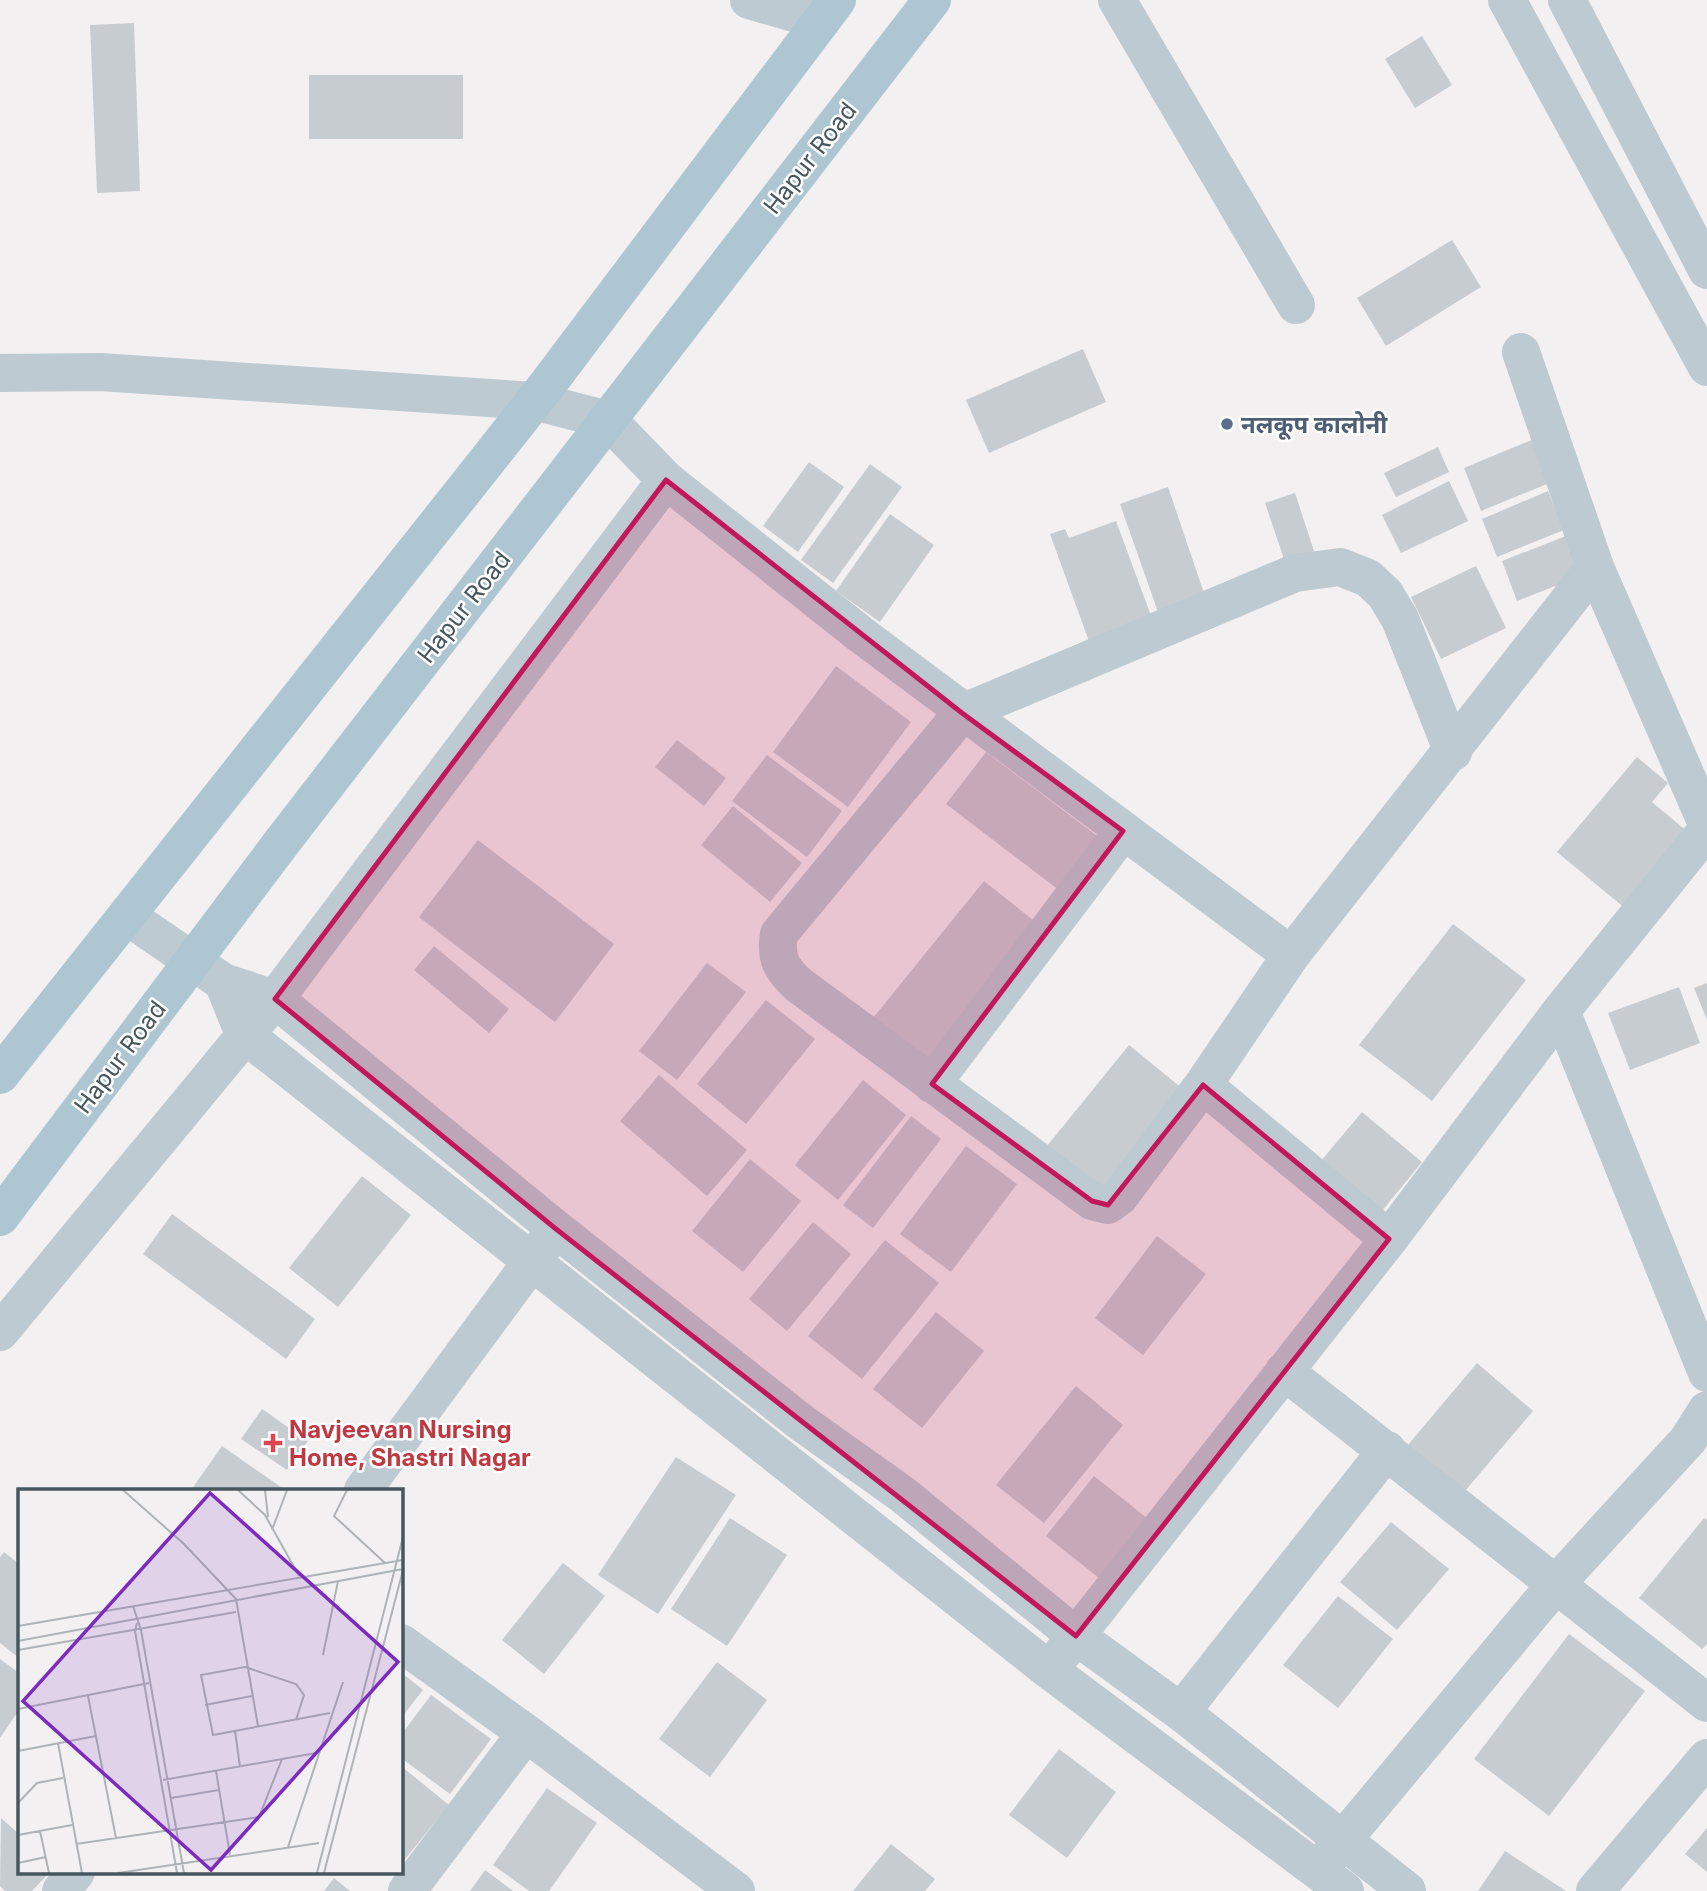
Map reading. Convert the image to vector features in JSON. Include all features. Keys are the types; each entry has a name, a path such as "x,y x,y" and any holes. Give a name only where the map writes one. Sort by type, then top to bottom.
{"main road":[{"name":"Hapur Road","path":"0,1217 208,972 608,420 932,0"},
{"path":"0,1075 534,401 829,10"}],"street":[{"path":"749,0 829,10"},
{"path":"1117,0 1296,305"},
{"path":"1507,0 1707,367"},
{"path":"1567,0 1707,270"},
{"path":"1521,352 1594,567 1707,824"},
{"path":"0,373 100,372 534,401 608,420 666,480 962,713 1291,955"},
{"path":"0,1332 275,999 666,480"},
{"path":"1453,752 1400,619 1385,594 1368,578 1339,567 1295,573 962,713 779,934 776,953 783,971 799,985 1092,1201 1108,1205 1119,1197 1203,1085 1291,955 1453,752 1594,567"},
{"path":"1049,1670 1389,1239 1561,1011 1707,830"},
{"path":"932,1084 1124,831"},
{"path":"127,916 208,972 275,999 556,1229 802,1423 902,1494 1076,1636 1181,1712 1407,1891"},
{"path":"208,972 244,1034 1322,1884 1343,1840 1556,1584 1688,1440 1707,1410"},
{"path":"1561,1011 1707,1373"},
{"path":"1203,1085 1389,1239"},
{"path":"364,1489 556,1229"},
{"path":"1284,1371 1707,1703"},
{"path":"1181,1712 1387,1450"},
{"path":"402,1644 736,1891"},
{"path":"407,1891 526,1733"},
{"path":"1595,1891 1707,1758"},
{"path":"61,1891 74,1874"}],"highlighted area":[{"path":"666,480 962,713 1123,831 932,1084 1092,1201 1108,1205 1203,1085 1389,1239 1076,1636 556,1229 275,999"}],"building":[{"path":"134,23 140,191 97,193 90,25"},
{"path":"1422,36 1452,85 1415,108 1385,59"},
{"path":"309,75 463,75 463,139 309,139"},
{"path":"1452,240 1481,287 1386,346 1357,298"},
{"path":"1083,349 1106,402 989,453 966,400"},
{"path":"1534,439 1552,482 1481,511 1464,468"},
{"path":"1438,447 1449,472 1396,497 1384,473"},
{"path":"809,462 844,487 798,552 763,526"},
{"path":"870,464 902,487 833,583 801,560"},
{"path":"1449,481 1468,521 1401,553 1382,515"},
{"path":"1168,487 1206,599 1159,615 1120,504"},
{"path":"1548,491 1564,530 1497,557 1482,519"},
{"path":"1295,493 1314,551 1285,562 1265,503"},
{"path":"890,514 934,545 880,622 836,591"},
{"path":"1116,521 1153,621 1090,644 1050,534 1065,529 1069,538"},
{"path":"1571,534 1586,574 1517,601 1502,561"},
{"path":"1476,566 1506,628 1441,659 1411,597"},
{"path":"836,666 911,722 848,807 773,752"},
{"path":"677,740 726,778 704,806 655,767"},
{"path":"986,752 1108,844 1068,897 946,804"},
{"path":"767,755 842,811 807,857 732,801"},
{"path":"1637,757 1668,783 1652,802 1689,833 1626,909 1557,852"},
{"path":"733,806 802,863 770,902 701,845"},
{"path":"478,840 614,944 555,1022 419,917"},
{"path":"984,881 1043,928 933,1065 873,1018"},
{"path":"1453,924 1526,980 1432,1101 1359,1045"},
{"path":"434,946 509,1009 489,1033 414,970"},
{"path":"707,963 746,992 677,1080 639,1051"},
{"path":"1707,983 1707,1020 1694,988"},
{"path":"1679,987 1700,1043 1630,1070 1608,1013"},
{"path":"766,1000 815,1039 746,1124 697,1084"},
{"path":"1129,1045 1189,1094 1107,1195 1047,1146"},
{"path":"659,1075 747,1150 707,1196 620,1121"},
{"path":"863,1080 906,1115 838,1200 795,1165"},
{"path":"1362,1112 1422,1162 1382,1211 1321,1161"},
{"path":"911,1116 941,1139 873,1228 843,1205"},
{"path":"966,1146 1017,1184 951,1272 900,1234"},
{"path":"750,1159 801,1201 743,1272 692,1231"},
{"path":"362,1176 411,1215 338,1307 289,1268"},
{"path":"172,1214 315,1319 286,1359 143,1254"},
{"path":"813,1222 851,1254 787,1331 749,1299"},
{"path":"1157,1236 1206,1274 1143,1355 1095,1318"},
{"path":"885,1240 939,1283 862,1379 808,1336"},
{"path":"936,1312 984,1351 922,1428 873,1389"},
{"path":"1477,1363 1533,1411 1464,1492 1408,1445"},
{"path":"1076,1386 1123,1425 1044,1523 996,1485"},
{"path":"262,1409 308,1441 287,1470 241,1439"},
{"path":"222,1446 284,1489 192,1489"},
{"path":"676,1457 736,1495 658,1614 598,1575"},
{"path":"1094,1476 1157,1526 1109,1586 1046,1536"},
{"path":"730,1518 787,1555 727,1646 671,1609"},
{"path":"1704,1518 1707,1520 1707,1644 1702,1649 1639,1598"},
{"path":"1391,1522 1449,1569 1397,1630 1340,1582"},
{"path":"4,1552 18,1563 18,1657 0,1643 0,1557"},
{"path":"563,1563 605,1596 544,1674 502,1640"},
{"path":"1338,1596 1393,1639 1338,1708 1283,1665"},
{"path":"1569,1634 1645,1691 1549,1816 1474,1759"},
{"path":"0,1659 18,1672 18,1711 0,1738"},
{"path":"717,1662 767,1700 710,1777 659,1739"},
{"path":"402,1673 423,1690 402,1717"},
{"path":"431,1695 491,1739 450,1794 402,1759 402,1734"},
{"path":"1059,1749 1116,1792 1067,1858 1009,1815"},
{"path":"402,1767 449,1805 402,1863"},
{"path":"547,1788 597,1823 549,1891 529,1891 493,1865"},
{"path":"1,1818 18,1833 18,1874 48,1874 32,1891 5,1891 0,1886"},
{"path":"1707,1828 1707,1872 1685,1854"},
{"path":"891,1844 935,1879 925,1891 853,1891"},
{"path":"1505,1851 1566,1891 1478,1891"},
{"path":"485,1870 513,1891 470,1891"},
{"path":"334,1878 350,1891 324,1891"}],"place":[{"name":"नलकूप कालोनी","path":"1227,424"},
{"name":"Navjeevan Nursing Home, Shastri Nagar","path":"273,1443"}]}
